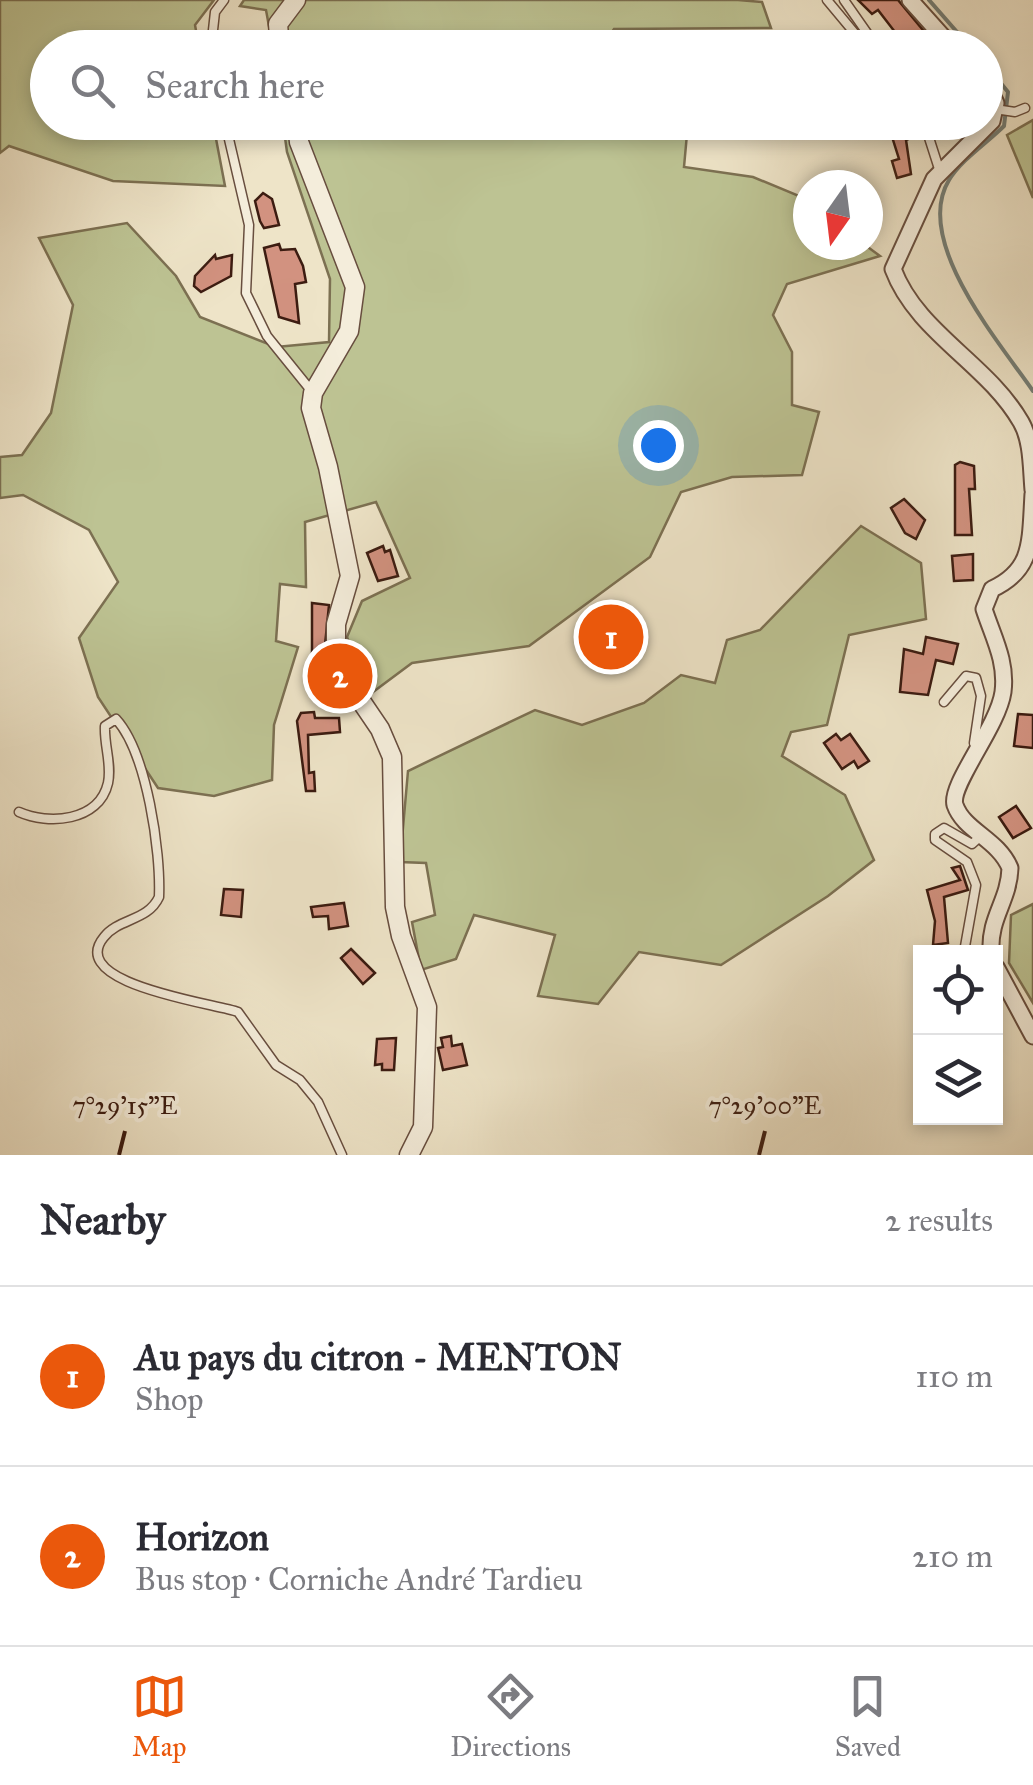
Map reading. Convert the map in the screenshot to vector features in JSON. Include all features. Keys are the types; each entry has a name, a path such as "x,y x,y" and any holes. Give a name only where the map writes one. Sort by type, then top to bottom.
{"street":[{"path":"278,30 278,24 296,0"},
{"path":"910,0 933,30"},
{"path":"299,140 355,287 349,331 313,393 311,408 328,467 350,576 336,624 336,653 342,673 386,740 392,757 395,907 400,936 427,1007 423,1127 409,1155"},
{"path":"973,140 940,172 893,269 919,315 960,351 1021,422 1028,441 1033,492 1028,567 1018,579 992,589 984,609 1001,652 1004,690 977,756 959,779 953,800 961,816 1004,853 1010,868 1010,883 993,916 991,945"},
{"path":"1003,980 1033,1036"}],"lane":[{"path":"214,30 216,12 224,0"},
{"path":"827,0 853,30"},
{"path":"844,0 865,30"},
{"path":"1003,110 1020,110"},
{"path":"228,140 249,225 246,292 267,336 313,393"},
{"path":"930,140 940,172"},
{"path":"944,702 966,676 976,678 981,708 972,748 977,756"},
{"path":"19,812 58,822 90,809 102,798 110,760 105,726 116,719 124,728 141,778 156,840 160,886 154,907 110,930 100,940 100,964 111,976 238,1012 276,1065 300,1080 318,1102 342,1155"},
{"path":"965,945 976,886 967,862 935,840 935,834 944,828 972,844 983,834"}],"green space":[{"path":"0,0 214,0 195,25 196,30 30,30 30,140 216,140 225,186 113,181 9,146 0,153"},
{"path":"244,0 738,0 762,2 771,28 270,30 266,10 240,6"},
{"path":"1033,120 1033,198 1007,135"},
{"path":"285,140 686,140 684,167 753,177 793,193 793,260 867,260 787,284 773,315 792,352 792,405 819,412 802,475 732,477 681,492 650,557 529,646 412,663 369,695 347,637 362,601 410,578 376,502 305,522 306,587 280,584 276,641 298,647 274,725 272,780 214,796 158,788 98,697 79,638 118,582 89,530 23,495 0,498 0,457 22,455 51,413 73,305 39,238 127,223 176,276 200,317 276,347 329,342 330,279"},
{"path":"861,526 921,563 926,619 849,635 827,725 791,732 782,756 845,795 874,860 828,896 721,965 639,952 598,1004 538,996 555,935 474,915 456,959 421,970 412,922 435,915 426,863 400,862 408,771 535,710 582,725 644,703 681,675 715,683 727,640 760,630"},
{"path":"1033,904 1033,1003 1009,963 1011,915"}],"building":[{"path":"858,0 898,0 923,30 893,30 878,10 872,14"},
{"path":"893,140 906,140 911,174 897,178 892,161 899,159"},
{"path":"263,193 272,199 279,225 264,228 260,221 255,201"},
{"path":"279,244 281,250 295,249 303,266 306,282 295,284 299,323 279,317 264,248"},
{"path":"215,255 216,259 232,255 231,276 201,292 194,286 195,276"},
{"path":"960,462 974,466 975,489 969,489 972,535 955,535 955,465"},
{"path":"904,499 925,520 916,539 905,533 891,508"},
{"path":"383,546 385,552 390,550 398,576 378,581 367,553"},
{"path":"973,554 973,580 954,581 952,556"},
{"path":"312,603 329,605 324,655 312,655"},
{"path":"926,637 958,644 953,664 936,660 928,695 900,692 904,649 923,654"},
{"path":"314,712 315,718 339,718 340,732 308,735 309,773 314,772 315,791 306,791 297,721 301,713"},
{"path":"1018,714 1033,715 1033,748 1014,746"},
{"path":"836,734 841,740 850,734 869,761 858,768 854,761 842,769 824,743"},
{"path":"1016,806 1031,828 1013,838 999,817"},
{"path":"960,866 968,890 944,897 948,943 933,945 935,921 927,890 960,880 952,868"},
{"path":"224,889 243,890 241,917 221,915"},
{"path":"344,903 348,926 329,929 328,916 313,917 311,907"},
{"path":"351,949 375,973 363,984 341,958"},
{"path":"451,1036 452,1046 462,1044 467,1065 443,1070 438,1048 443,1047 441,1038"},
{"path":"396,1038 394,1070 382,1070 382,1064 375,1065 377,1039"}],"waterway":[{"path":"929,0 955,30"},
{"path":"1003,86 1008,92 1003,127"},
{"path":"988,140 949,180 941,205 942,232 965,290 1033,391"}],"place":[{"name":"Au pays du citron - MENTON","path":"611,637"},
{"name":"Horizon","path":"340,676"}]}
